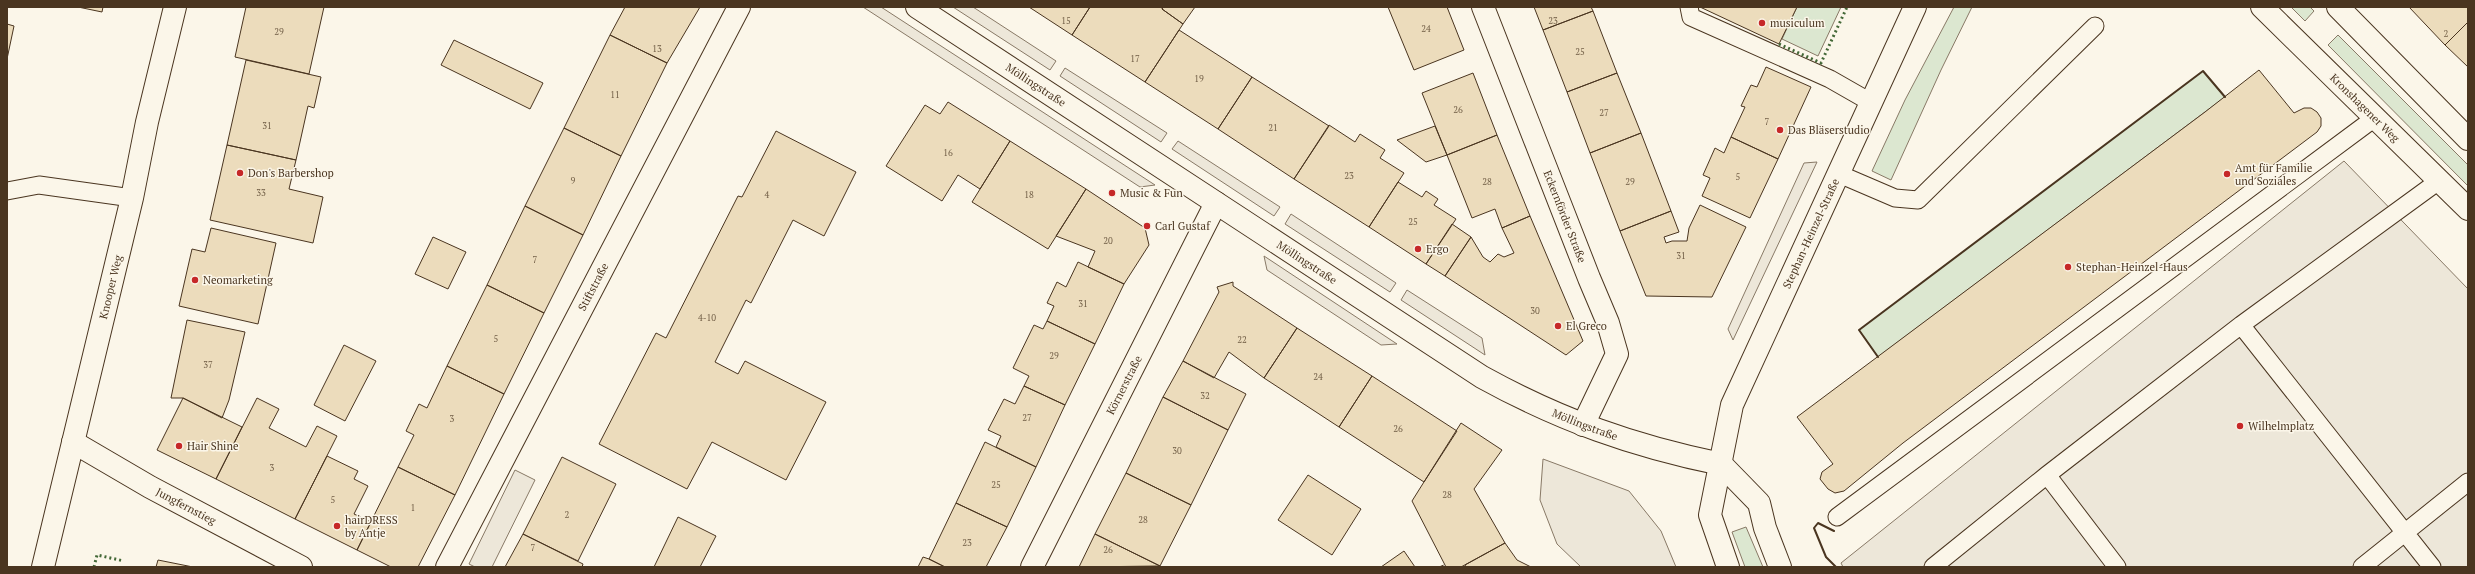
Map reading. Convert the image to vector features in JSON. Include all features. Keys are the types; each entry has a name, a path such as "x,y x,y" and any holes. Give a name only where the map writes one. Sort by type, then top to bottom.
{"street":[{"name":"Knooper Weg","path":"43,567 132,198 175,7"},
{"name":"Stiftstraße","path":"447,567 739,7"},
{"name":"Möllingstraße","path":"917,7 1482,377 1517,396 1583,425 1664,452 1721,464"},
{"name":"Eckernförder Straße","path":"1484,7 1589,278 1608,323 1617,354 1583,425"},
{"name":"Stephan-Heinzel-Straße","path":"1721,464 1735,398 1915,7"},
{"name":"Kronshagener Weg","path":"2262,7 2376,117 2468,209"},
{"path":"2338,7 2468,138"},
{"name":"Körnerstraße","path":"1032,567 1216,203"},
{"name":"Jungfernstieg","path":"72,442 150,487 301,567"},
{"path":"1721,464 1710,515 1728,567"},
{"path":"1721,464 1759,503 1765,528 1780,567"}],"lane":[{"path":"1689,7 1691,17 1830,79 1872,103"},
{"path":"1839,174 1895,198 1918,200 2095,26"},
{"path":"1837,518 2376,117"},
{"path":"1933,567 2047,475 2242,325 2440,180"},
{"path":"7,191 39,185 132,198"},
{"path":"2242,325 2432,567"},
{"path":"2047,475 2116,567"},
{"path":"2362,567 2468,482"}],"green space":[{"path":"1797,7 1841,7 1818,56 1782,39"},
{"path":"1954,7 1972,7 1941,70 1891,180 1872,171 1905,100"},
{"path":"2291,7 2310,7 2314,11 2305,21"},
{"path":"2338,35 2468,165 2468,186 2328,45"},
{"path":"2203,71 2225,97 1878,357 1859,330"},
{"path":"1746,527 1763,567 1745,567 1732,532"}],"shaded area":[{"path":"863,7 881,7 1155,185 1140,187"},
{"path":"953,7 973,7 1056,61 1050,70"},
{"path":"1065,68 1167,133 1161,142 1060,76"},
{"path":"1178,141 1280,207 1274,216 1172,149"},
{"name":"Wilhelmplatz","path":"2344,161 2468,289 2468,567 1843,567 1841,563"},
{"path":"1817,162 1733,340 1728,329 1804,163"},
{"path":"1291,214 1396,283 1390,292 1285,224"},
{"path":"1264,256 1397,344 1381,345 1267,270"},
{"path":"1407,290 1482,338 1485,355 1401,300"},
{"path":"1543,459 1629,491 1661,531 1676,567 1581,567 1557,544 1540,500"},
{"path":"515,470 535,480 492,567 475,567 469,564"}],"building":[{"path":"78,7 103,7 102,12"},
{"path":"246,7 324,7 309,74 235,57"},
{"path":"625,7 700,7 667,63 610,35"},
{"path":"1029,7 1090,7 1072,35"},
{"path":"1090,7 1163,7 1162,9 1183,24 1145,82 1072,35"},
{"path":"1163,7 1195,7 1183,24 1162,9"},
{"path":"1388,7 1447,7 1464,50 1414,70"},
{"path":"1534,7 1591,7 1593,11 1543,30"},
{"name":"musiculum","path":"1700,7 1797,7 1779,44"},
{"path":"2409,7 2468,7 2468,22 2445,45"},
{"path":"1593,11 1617,73 1567,92 1543,30"},
{"path":"2468,22 2468,67 2445,45"},
{"path":"7,24 14,26 7,59"},
{"path":"1179,30 1252,77 1218,129 1145,82"},
{"path":"610,35 667,63 621,156 564,128"},
{"path":"454,40 543,83 530,109 441,65"},
{"path":"246,60 321,77 314,108 308,106 296,160 227,145"},
{"path":"1766,67 1811,87 1778,159 1731,137 1745,107 1741,106 1751,85 1757,87"},
{"name":"Stephan-Heinzel-Haus","path":"2259,70 2294,113 2304,108 2311,108 2317,112 2321,118 2321,126 2317,132 1903,443 1844,491 1835,493 1828,489 1820,479 1822,472 1833,464 1797,417"},
{"path":"1473,73 1497,135 1447,155 1422,93"},
{"path":"1617,73 1641,133 1590,153 1567,92"},
{"path":"1252,77 1329,126 1294,179 1218,129"},
{"path":"948,102 1010,141 980,189 958,175 942,201 886,166 925,105 940,114"},
{"path":"1329,125 1355,142 1360,134 1385,150 1380,158 1404,173 1369,227 1294,179"},
{"path":"1435,126 1447,155 1426,162 1397,140"},
{"path":"564,128 621,156 583,235 525,206"},
{"path":"776,131 856,172 824,236 793,220 751,303 746,300 715,362 738,374 745,361 826,402 786,480 712,442 687,489 599,444 656,333 666,338 738,196 742,197"},
{"path":"1641,133 1671,211 1620,231 1590,153"},
{"path":"1497,135 1530,216 1502,228 1495,209 1472,218 1447,155"},
{"path":"1731,137 1778,159 1750,218 1702,196 1710,178 1703,175 1715,148 1724,153"},
{"path":"1010,141 1086,189 1048,249 972,202"},
{"path":"227,145 296,160 289,189 323,197 313,243 210,220"},
{"path":"1398,182 1422,197 1426,191 1438,199 1434,205 1456,219 1426,264 1369,227"},
{"path":"1086,189 1145,228 1149,245 1124,284 1088,267 1095,251 1056,236"},
{"path":"1700,205 1746,227 1712,297 1646,296 1620,231 1671,211 1679,232 1664,237 1666,243 1672,241 1687,241 1689,228"},
{"path":"525,206 583,235 544,313 487,285"},
{"path":"1530,216 1583,341 1566,355 1445,276 1471,237 1483,257 1490,262 1498,254 1504,257 1514,253 1502,228"},
{"path":"1452,224 1471,237 1445,276 1426,264"},
{"path":"211,228 276,243 258,324 179,306 192,249 205,252"},
{"path":"433,237 466,252 448,289 415,274"},
{"path":"1078,262 1124,284 1095,344 1047,321 1054,306 1047,303 1057,282 1066,287"},
{"path":"1233,282 1233,286 1297,328 1264,378 1229,352 1214,378 1183,361 1219,292 1217,287"},
{"path":"487,285 544,313 504,394 447,366"},
{"path":"187,320 245,332 229,400 222,418 183,398 171,398"},
{"path":"1047,321 1095,344 1065,405 1024,386 1029,376 1013,368 1034,325 1043,329"},
{"path":"1297,328 1372,376 1339,427 1264,378"},
{"path":"344,345 376,361 345,421 314,405"},
{"path":"1183,361 1246,394 1228,430 1163,397"},
{"path":"447,366 504,394 455,495 398,467 414,435 406,431 419,404 427,408"},
{"path":"1372,376 1457,431 1424,482 1339,427"},
{"path":"1024,386 1065,405 1036,467 996,447 1001,436 988,430 1004,399 1015,404"},
{"path":"1163,397 1228,430 1191,505 1126,473"},
{"path":"183,398 242,427 216,479 157,450"},
{"path":"257,398 279,409 269,428 306,447 317,426 337,436 295,519 216,479"},
{"path":"1461,423 1502,450 1474,489 1505,543 1461,567 1446,567 1412,501"},
{"path":"985,442 1036,467 1007,527 956,503"},
{"path":"327,456 358,471 354,479 368,486 354,514 371,522 357,550 295,519"},
{"path":"562,457 616,484 578,561 523,534"},
{"path":"398,467 455,495 418,567 391,567 357,550"},
{"path":"1126,473 1191,505 1160,566 1095,534"},
{"path":"1308,475 1361,509 1332,555 1278,520"},
{"path":"956,503 1007,527 986,567 945,567 929,559"},
{"path":"678,517 716,536 700,567 654,567"},
{"path":"523,534 583,564 582,567 505,567"},
{"path":"1095,534 1160,566 1079,567"},
{"path":"1505,543 1517,560 1531,567 1466,567 1465,565"},
{"path":"1404,551 1415,567 1381,567"},
{"path":"923,557 929,559 945,567 918,567"},
{"path":"158,560 193,567 156,567"}],"hedge":[{"path":"1779,44 1821,63 1847,7"},
{"path":"94,567 97,555 124,561"}],"fence":[{"path":"1439,567 1444,565"}],"wall":[{"path":"1878,357 1859,330 2203,71 2225,97"},
{"path":"1834,531 1818,523 1814,528 1826,557 1836,567"}],"place":[{"name":"musiculum","path":"1762,23"},
{"name":"Das Bläserstudio","path":"1780,130"},
{"name":"Don's Barbershop","path":"240,173"},
{"name":"Amt für Familie und Soziales","path":"2227,174"},
{"name":"Music & Fun","path":"1112,193"},
{"name":"Carl Gustaf","path":"1147,226"},
{"name":"Ergo","path":"1418,249"},
{"name":"Stephan-Heinzel-Haus","path":"2068,267"},
{"name":"Neomarketing","path":"195,280"},
{"name":"El Greco","path":"1558,326"},
{"name":"Wilhelmplatz","path":"2240,426"},
{"name":"Hair Shine","path":"179,446"},
{"name":"hairDRESS by Antje","path":"337,526"}]}
